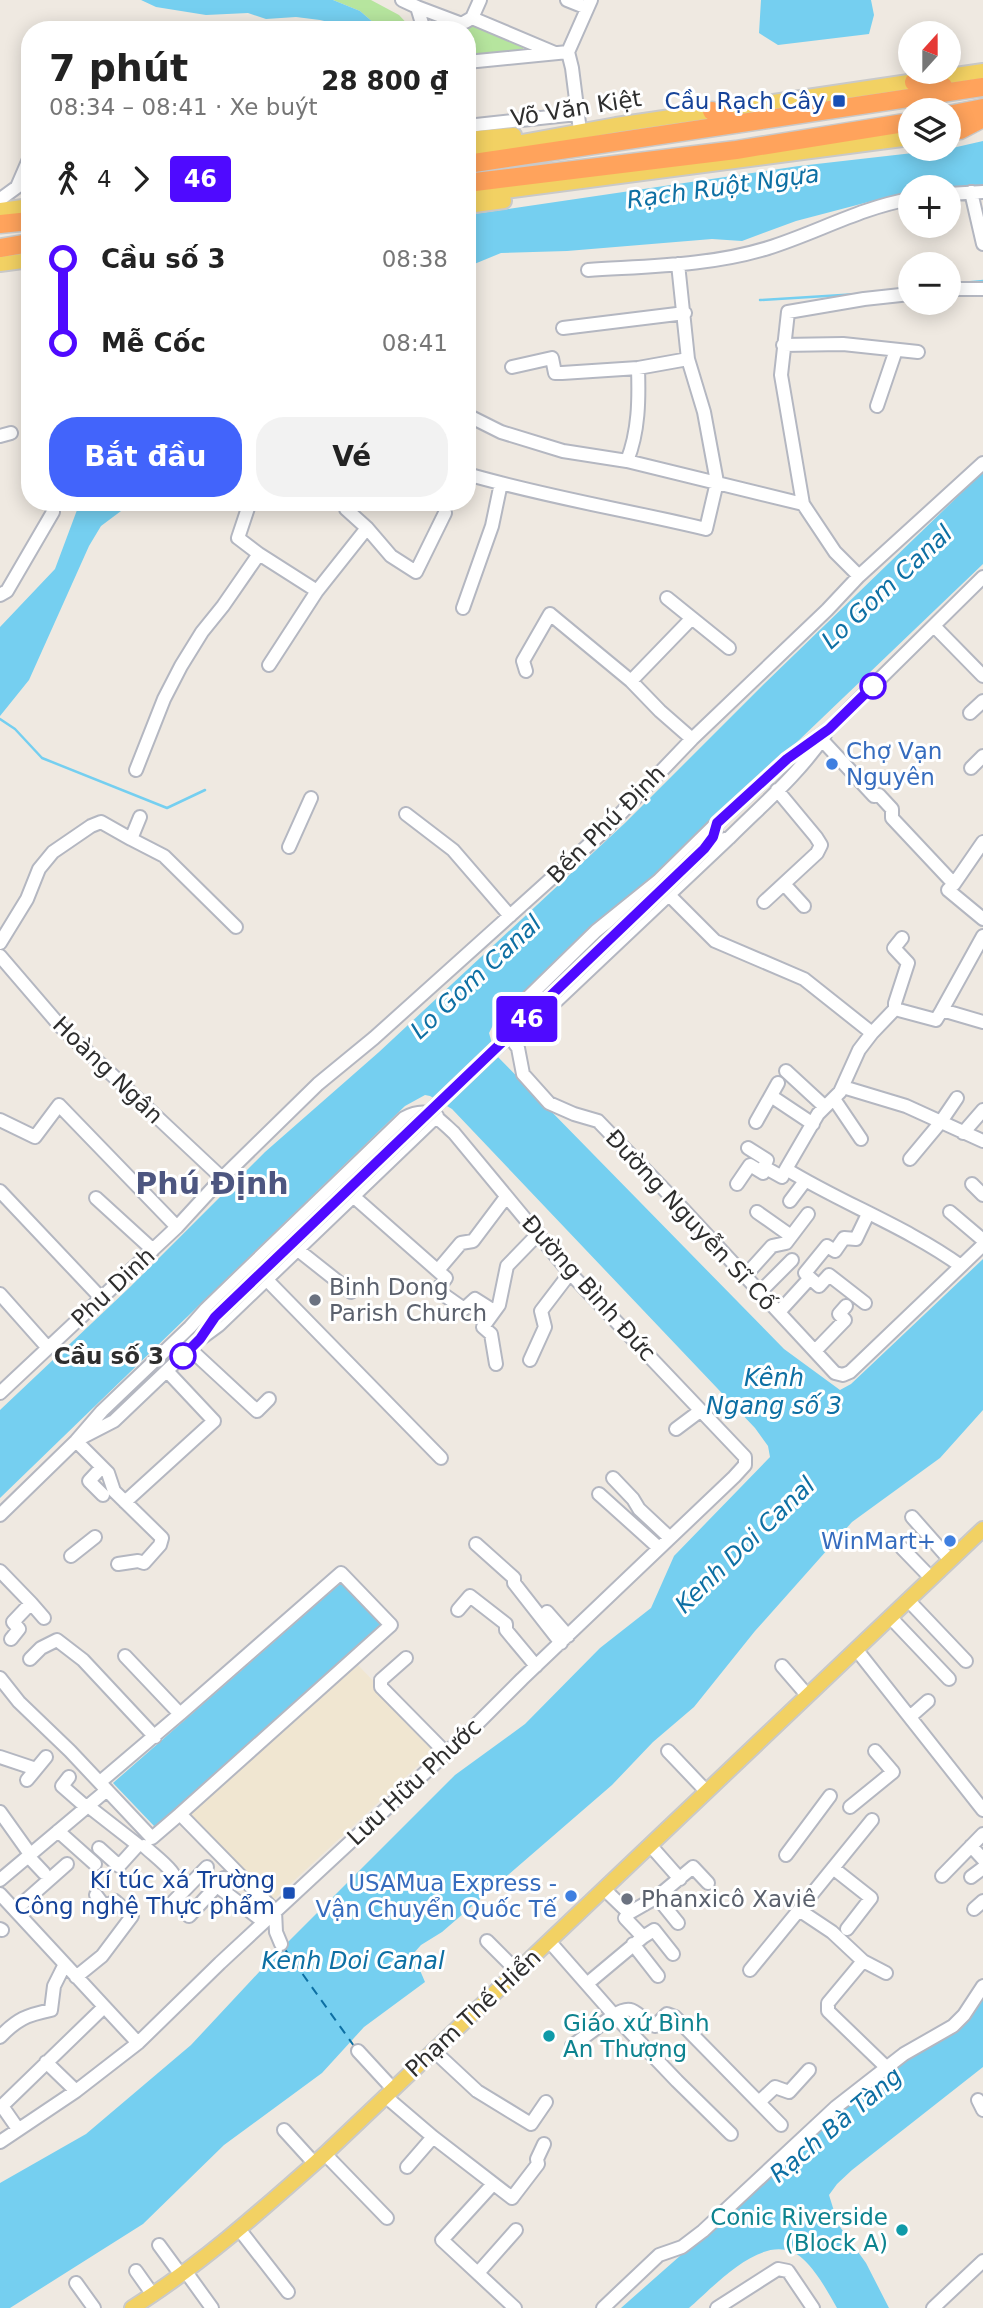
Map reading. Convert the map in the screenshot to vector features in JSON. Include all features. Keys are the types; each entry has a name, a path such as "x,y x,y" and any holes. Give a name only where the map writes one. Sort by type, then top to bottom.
{"highway":[{"path":"927,84 960,89"},
{"name":"Võ Văn Kiệt","path":"476,163 983,87"},
{"path":"961,112 983,108"},
{"path":"678,133 707,112 734,123"},
{"path":"961,128 983,118"},
{"path":"476,182 684,156 730,156 898,124"},
{"path":"684,156 704,165"},
{"path":"1,208 21,217"},
{"path":"0,248 21,244"}],"main road":[{"name":"Võ Văn Kiệt","path":"961,75 983,71"},
{"name":"Võ Văn Kiệt","path":"476,150 580,131 900,84"},
{"path":"961,130 983,126"},
{"path":"476,138 561,134"},
{"path":"476,195 704,165 730,156 898,139"},
{"path":"476,205 535,197 565,184"},
{"path":"1,208 21,207"},
{"path":"0,264 21,262"},
{"name":"Phạm Thế Hiển","path":"132,2308 184,2274 320,2159 983,1529"}],"street":[{"path":"402,0 417,7 434,6 459,21"},
{"path":"466,21 480,0"},
{"path":"562,52 589,4 567,0"},
{"path":"417,7 421,21"},
{"path":"476,27 562,52 572,68 580,131"},
{"path":"476,61 562,52"},
{"path":"476,125 577,114"},
{"path":"1,208 21,177"},
{"path":"977,192 983,244"},
{"path":"588,270 678,264 729,257 768,248 863,211 898,202"},
{"path":"476,476 556,497 706,529 717,482 704,412 688,359 678,264"},
{"path":"961,289 983,289"},
{"path":"859,576 835,552 803,504 781,375 783,345 787,334 788,312 898,295"},
{"path":"563,328 685,313"},
{"path":"783,345 842,344 918,352"},
{"path":"877,407 896,350"},
{"path":"512,367 552,358 555,373 638,368 688,359"},
{"path":"627,461 634,444 639,405 638,368"},
{"path":"476,420 501,432 563,451 627,461 803,504"},
{"name":"Bến Phú Định","path":"222,1178 318,1084 384,1030 603,832 692,739 859,576 983,463"},
{"path":"463,608 492,526 501,483"},
{"path":"247,511 238,538 317,590"},
{"path":"348,511 391,556 416,572 445,513"},
{"path":"1,595 7,591 53,512"},
{"path":"269,665 317,590 367,528"},
{"path":"136,770 164,699 181,667 202,632 259,554"},
{"path":"514,1041 729,838 798,770 826,734 982,580"},
{"path":"667,598 729,648"},
{"path":"526,671 523,661 550,614 631,681 692,739"},
{"path":"631,681 692,618"},
{"path":"934,626 983,676"},
{"path":"970,713 983,701"},
{"path":"200,1339 215,1317 704,849 713,837 717,823 787,759 826,734"},
{"path":"826,734 874,796 879,795 892,809 891,818 954,884"},
{"path":"971,768 983,756"},
{"path":"787,759 798,770"},
{"path":"764,902 817,853 821,845 777,790"},
{"path":"289,847 311,798"},
{"path":"407,814 453,850 510,916"},
{"path":"131,839 140,817"},
{"path":"0,943 27,899 39,869 53,852 101,822 164,856 236,928"},
{"name":"Đường Nguyễn Sĩ Cố","path":"717,823 658,881 596,931 515,1010 507,1024 523,1074 549,1102 574,1114 598,1121 835,1373 844,1375 850,1372 961,1266"},
{"path":"704,849 729,838"},
{"path":"983,842 948,890 983,919"},
{"path":"784,884 804,906"},
{"path":"668,894 715,941 804,979 872,1034"},
{"path":"895,1009 936,1020 983,936"},
{"path":"766,1168 782,1177 813,1124 843,1087 859,1050 895,1009 908,962 894,948 902,938"},
{"name":"Hoàng Ngân","path":"0,956 61,1027 222,1178"},
{"path":"942,1010 983,1022"},
{"path":"786,1071 829,1103 860,1139"},
{"path":"756,1122 778,1083"},
{"path":"843,1087 906,1106 983,1142"},
{"path":"771,1096 813,1124"},
{"path":"910,1160 957,1098"},
{"path":"0,1119 35,1137 59,1105 177,1227"},
{"path":"963,1133 983,1110"},
{"path":"0,1515 76,1441 102,1411 404,1118 420,1112 437,1116 267,1280 114,1421 76,1441"},
{"name":"Đường Bình Đức","path":"437,1116 493,1177 506,1197 570,1273 746,1457"},
{"path":"737,1184 750,1165 763,1173 766,1168 764,1167 767,1160 748,1148"},
{"path":"786,1169 932,1246 961,1266 983,1242 950,1212"},
{"name":"Phu Dinh","path":"0,1393 177,1227 222,1178"},
{"path":"790,1201 805,1181"},
{"path":"972,1184 983,1195"},
{"path":"0,1191 102,1299"},
{"path":"353,1196 439,1269 446,1278 437,1290 464,1309 475,1299 494,1311"},
{"path":"439,1269 461,1243 473,1241 506,1197"},
{"path":"96,1198 153,1250"},
{"path":"757,1212 792,1236"},
{"path":"745,1276 772,1245 786,1243 808,1214"},
{"path":"865,1303 829,1275 819,1286 805,1273 827,1246 835,1251 844,1238 856,1239 868,1214"},
{"path":"496,1364 491,1334 482,1326 499,1305 507,1266 539,1233"},
{"path":"298,1250 351,1292"},
{"path":"760,1292 792,1260"},
{"path":"530,1360 545,1326 541,1311 570,1273"},
{"path":"779,1312 810,1278"},
{"path":"267,1280 441,1458"},
{"path":"0,1294 48,1348"},
{"path":"815,1351 845,1320 839,1314 846,1306"},
{"path":"190,1327 215,1317"},
{"path":"190,1349 257,1411 269,1399"},
{"path":"125,1502 214,1421 167,1371"},
{"path":"135,1381 145,1392"},
{"path":"676,1429 700,1411"},
{"path":"76,1441 108,1473 114,1491 162,1538 160,1545 144,1563 138,1561 118,1564"},
{"name":"Lưu Hữu Phước","path":"0,2142 76,2091 138,2043 734,1477 745,1465 746,1457"},
{"path":"102,1467 89,1481 103,1495"},
{"path":"613,1478 634,1499 639,1509 670,1538"},
{"path":"599,1494 659,1548"},
{"path":"912,1517 950,1560"},
{"path":"71,1556 95,1537"},
{"path":"476,1544 514,1578 514,1583 565,1639"},
{"path":"902,1548 931,1578"},
{"path":"0,1571 44,1618"},
{"path":"0,1678 19,1702 102,1790 152,1838 391,1625 341,1573 155,1737 102,1790 87,1807 0,1880"},
{"path":"458,1610 470,1596 506,1624 506,1630 536,1666"},
{"path":"908,1600 967,1661"},
{"path":"11,1639 19,1629 13,1622 31,1603"},
{"path":"547,1612 565,1639"},
{"path":"890,1617 949,1679"},
{"path":"30,1660 41,1648 57,1640 83,1660 155,1737"},
{"path":"856,1649 983,1810"},
{"path":"125,1656 180,1714"},
{"path":"406,1658 381,1681 381,1687 446,1753"},
{"path":"782,1666 807,1695"},
{"path":"911,1716 928,1701"},
{"path":"668,1751 706,1791"},
{"path":"850,1808 892,1772 875,1751"},
{"path":"0,1758 31,1775 46,1757"},
{"path":"69,1777 62,1786 138,1845 119,1866 99,1848"},
{"path":"786,1855 830,1796"},
{"path":"0,1812 44,1873"},
{"path":"180,1814 275,1911 276,1932 281,1944"},
{"path":"750,1970 872,1820"},
{"path":"58,1831 95,1864"},
{"path":"942,1877 983,1834"},
{"path":"650,1845 680,1879"},
{"path":"144,1846 172,1871 180,1884 177,1898 206,1867"},
{"path":"971,1846 983,1859"},
{"path":"15,1910 67,1864"},
{"path":"657,1976 625,1918 657,1897 693,1867 708,1883"},
{"path":"833,1868 871,1898 848,1928"},
{"path":"971,1877 983,1868"},
{"path":"189,1916 220,1882 264,1922"},
{"path":"604,1889 629,1913"},
{"path":"0,1894 138,2043"},
{"path":"76,1977 102,1956 132,1916 115,1901 105,1907 96,1895"},
{"path":"657,1897 678,1923"},
{"path":"799,1910 832,1933 863,1961 886,1973"},
{"path":"587,1983 654,1930 673,1954"},
{"path":"487,1941 517,1971"},
{"path":"550,1941 614,2015 731,2134"},
{"path":"863,1961 828,2003 828,2011 886,2067"},
{"path":"0,2037 12,2024 27,2015 51,2010 54,1986 65,1964"},
{"path":"603,2308 659,2255 682,2247 703,2231 835,2106 886,2067 953,2026 964,2015 983,1986"},
{"path":"19,2129 1,2107 104,2007"},
{"path":"572,2046 624,2008 655,2026 667,2014 675,2017 780,2125"},
{"path":"433,2050 477,2091 531,2124 546,2102"},
{"path":"358,2051 389,2093 433,2137 512,2198 538,2164 537,2159 544,2144"},
{"path":"46,2062 76,2091"},
{"path":"759,2102 775,2087 789,2092 809,2070"},
{"path":"284,2130 387,2218"},
{"path":"407,2167 433,2137"},
{"path":"493,2184 442,2240 514,2308"},
{"path":"239,2229 288,2292"},
{"path":"478,2273 516,2230"},
{"path":"159,2245 212,2308"},
{"path":"933,2308 983,2261"},
{"path":"718,2308 778,2269 788,2272 813,2308"},
{"path":"136,2271 153,2295"},
{"path":"76,2283 94,2308"}],"shaded area":[{"path":"358,1665 437,1748 270,1903 186,1817"}],"green space":[{"path":"333,0 371,0 399,15 405,21 372,21 360,11"},
{"path":"476,23 526,44 522,51 476,55"}],"water":[{"path":"141,0 333,0 360,11 372,21 324,21 296,17 266,19 248,13 206,15 156,7"},
{"path":"761,0 871,0 874,15 869,34 778,45 759,33"},
{"name":"Rạch Ruột Ngựa","path":"983,141 983,188 961,188 961,175 898,175 898,195 796,221 742,241 712,239 567,251 501,253 476,263 476,214 799,166 898,155 898,161 961,161 961,146"},
{"path":"983,472 983,564 633,899 495,1021 489,1033 495,1054 784,1349 840,1390 851,1384 983,1259 983,1410 940,1458 852,1522 755,1631 694,1707 653,1742 612,1785 442,1932 421,1945 413,1954 425,1982 364,2027 322,2073 224,2145 143,2224 10,2308 0,2308 0,2183 86,2134 191,2045 273,1957 455,1775 525,1724 600,1648 651,1608 674,1556 770,1457 768,1446 755,1428 452,1109 425,1095 405,1106 0,1498 0,1410 129,1288 265,1152 379,1052 625,823"},
{"path":"77,511 121,511 101,526 89,546 29,680 0,716 0,627 55,569"},
{"path":"341,1583 383,1624 155,1827 113,1783"},
{"name":"Rạch Bà Tàng","path":"983,1992 983,2067 852,2170 829,2195 838,2224 866,2263 889,2308 837,2308 818,2276 803,2259 789,2251 774,2250 758,2254 742,2263 689,2308 621,2308 834,2114 916,2051"}],"waterway":[{"path":"962,283 983,281"},
{"path":"886,291 898,289"},
{"path":"760,300 858,294"},
{"path":"0,719 15,729 42,758 167,808 205,790"}],"ferry route":[{"path":"284,1948 354,2046"}],"bus line":[{"name":"46","path":"183,1356 200,1339 215,1317 704,849 713,837 717,823 787,759 829,729 873,686"}],"place":[{"name":"Cầu Rạch Cây","path":"839,101"},
{"name":"Chợ Vạn Nguyên","path":"832,764"},
{"name":"Binh Dong Parish Church","path":"315,1300"},
{"name":"Cầu số 3","path":"183,1356"},
{"name":"WinMart+","path":"950,1541"},
{"name":"Kí túc xá Trường Công nghệ Thực phẩm","path":"289,1893"},
{"name":"USAMua Express - Vận Chuyển Quốc Tế","path":"571,1896"},
{"name":"Phanxicô Xaviê","path":"627,1899"},
{"name":"Giáo xứ Bình An Thượng","path":"549,2036"},
{"name":"Conic Riverside (Block A)","path":"902,2230"}],"district":[{"name":"Phú Định","path":"212,1183"}],"water label":[{"name":"Lo Gom Canal","path":"887,587"},
{"name":"Lo Gom Canal","path":"476,977"},
{"name":"Kênh Ngang số 3","path":"774,1392"},
{"name":"Kenh Doi Canal","path":"745,1545"},
{"name":"Kenh Doi Canal","path":"353,1961"}]}
